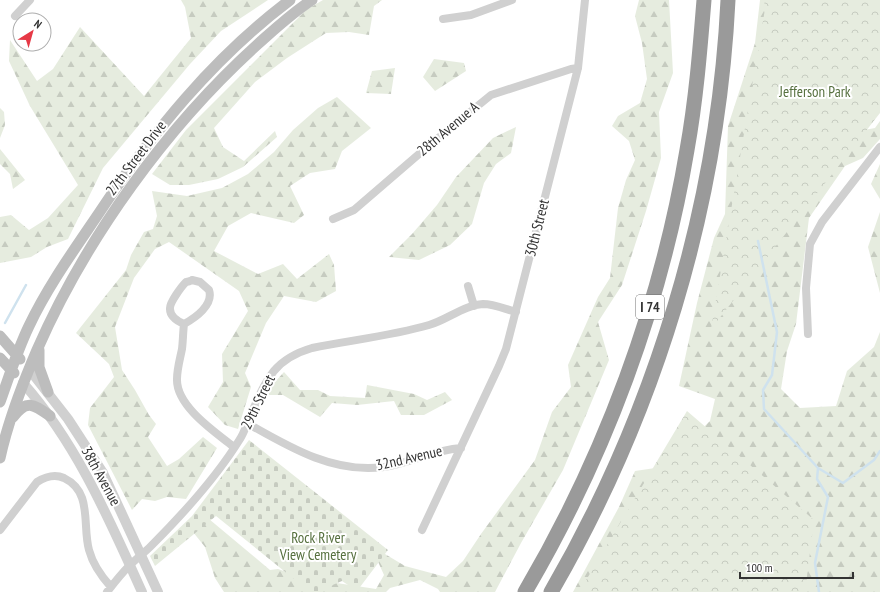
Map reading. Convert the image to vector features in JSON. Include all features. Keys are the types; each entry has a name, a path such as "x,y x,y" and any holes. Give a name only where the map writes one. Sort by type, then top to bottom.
{"highway":[{"name":"I 74","path":"525,592 560,530 591,465 623,389 649,312 670,232 687,151 697,83 704,0"},
{"name":"I 74","path":"551,592 588,524 623,448 653,372 682,280 712,146 723,63 728,0"}],"main road":[{"name":"27th Street Drive","path":"0,402 17,355 46,294 111,194 164,122 200,81 229,51 290,0"},
{"name":"27th Street Drive","path":"0,458 10,421 28,369 66,289 93,243 128,192 191,110 239,62 279,26 312,0"},
{"path":"0,335 10,338 17,337 30,325"},
{"path":"0,335 28,369"},
{"path":"39,346 39,367 48,392"},
{"path":"0,358 23,383"},
{"path":"0,372 2,379 0,398"},
{"path":"10,421 26,404 36,406 50,416"}],"street":[{"path":"20,12 30,0"},
{"path":"443,19 471,15 512,0"},
{"name":"30th Street","path":"422,530 506,349 578,68 585,0"},
{"name":"28th Avenue A","path":"334,219 354,210 491,95 578,68"},
{"path":"808,334 806,288 810,244 822,222 880,147"},
{"path":"192,280 200,282 209,290 209,300 197,315 184,324 178,322 174,318 170,309 171,304 187,282 192,280"},
{"path":"468,286 474,306"},
{"name":"29th Street","path":"109,590 130,565 142,556 195,499 241,437 265,382 270,374 280,364 295,354 312,348 428,326 474,306 484,304 491,305 516,312"},
{"path":"184,324 182,349 176,379 180,396 209,427 234,447"},
{"name":"38th Avenue","path":"28,369 48,392 75,430 102,473 158,592"},
{"name":"38th Avenue","path":"23,383 50,416 72,450 86,475 142,592"},
{"name":"32nd Avenue","path":"247,423 310,456 327,462 351,467 383,467 447,449 461,448"},
{"path":"0,530 37,482 50,476 62,477 74,485 82,497 86,513 89,550 95,566 109,590"}],"green space":[{"path":"181,0 268,0 221,31 190,64 103,168 68,239 47,247 31,257 0,263 0,217 11,215 29,230 48,218 78,185 30,106 9,61 10,40 12,43 12,52 18,52 37,81 53,69 80,27 144,96 191,38 185,7"},
{"path":"323,0 382,0 374,6 369,35 349,32 326,33 287,58 255,82 214,128 223,147 244,161 275,131 277,137 243,167 218,179 189,185 170,185 152,174 186,130 306,10"},
{"path":"639,0 669,0 673,73 659,112 661,158 646,211 622,285 598,322 609,360 563,470 495,592 440,592 438,589 420,580 390,588 386,592 224,592 215,578 205,547 193,532 209,519 270,570 278,569 304,578 376,589 384,575 375,555 380,551 405,566 446,577 463,561 535,460 552,412 571,387 568,365 598,297 610,278 618,208 626,180 635,160 629,141 612,126 618,116 640,103 647,79 642,43 635,16"},
{"path":"760,0 811,0 843,134 875,128 880,121 880,139 863,158 845,166 809,218 796,324 787,351 781,389 800,408 836,406 847,371 874,347 880,332 880,592 573,592 619,507 635,471 662,467 710,421 715,399 679,386 697,303 714,238 725,214 728,126 755,43"},
{"name":"Jefferson Park","path":"764,0 880,0 880,113 711,329 765,9"},
{"path":"434,59 464,63 466,71 435,91 423,77"},
{"path":"395,68 391,94 366,93 372,71"},
{"path":"337,97 371,128 342,151 335,169 310,173 290,186 304,215 294,223 251,213 228,226 214,251 258,274 283,264 297,279 329,254 334,265 336,291 316,302 284,296 266,323 245,373 251,387 238,429 225,425 208,407 223,382 222,354 248,311 239,291 169,242 155,249 134,278 115,327 122,370 156,424 148,437 167,466 179,459 203,437 217,448 186,499 167,497 155,501 142,499 132,510 88,425 90,408 114,377 109,364 76,333 126,270 131,255 144,232 153,229 157,216 152,191 187,196 222,188 248,174 274,152 293,130 318,108"},
{"path":"0,108 4,112 5,125 0,138"},
{"path":"516,127 511,153 496,164 484,183 472,224 450,245 419,260 389,257 412,234 437,205 456,177 493,138"},
{"path":"0,149 25,180 13,189 10,174 0,164"},
{"path":"880,164 880,199 871,184"},
{"path":"880,212 880,293 868,247"},
{"path":"284,372 300,390 318,390 330,396 365,398 367,385 414,394 427,400 445,392 452,400 424,415 401,415 394,401 357,405 332,403 320,417 283,395 268,395 274,383"},
{"path":"687,411 814,520 805,592 579,592"},
{"name":"Rock River View Cemetery","path":"249,440 388,550 357,591 342,581 316,592 310,592 216,516 155,566 150,556 192,516"}],"waterway":[{"path":"758,241 777,332 772,375 763,390 764,409 818,468"},
{"path":"5,323 26,285"},
{"path":"819,592 815,563 828,497 817,479 818,468 843,483 874,460 880,451"}]}
